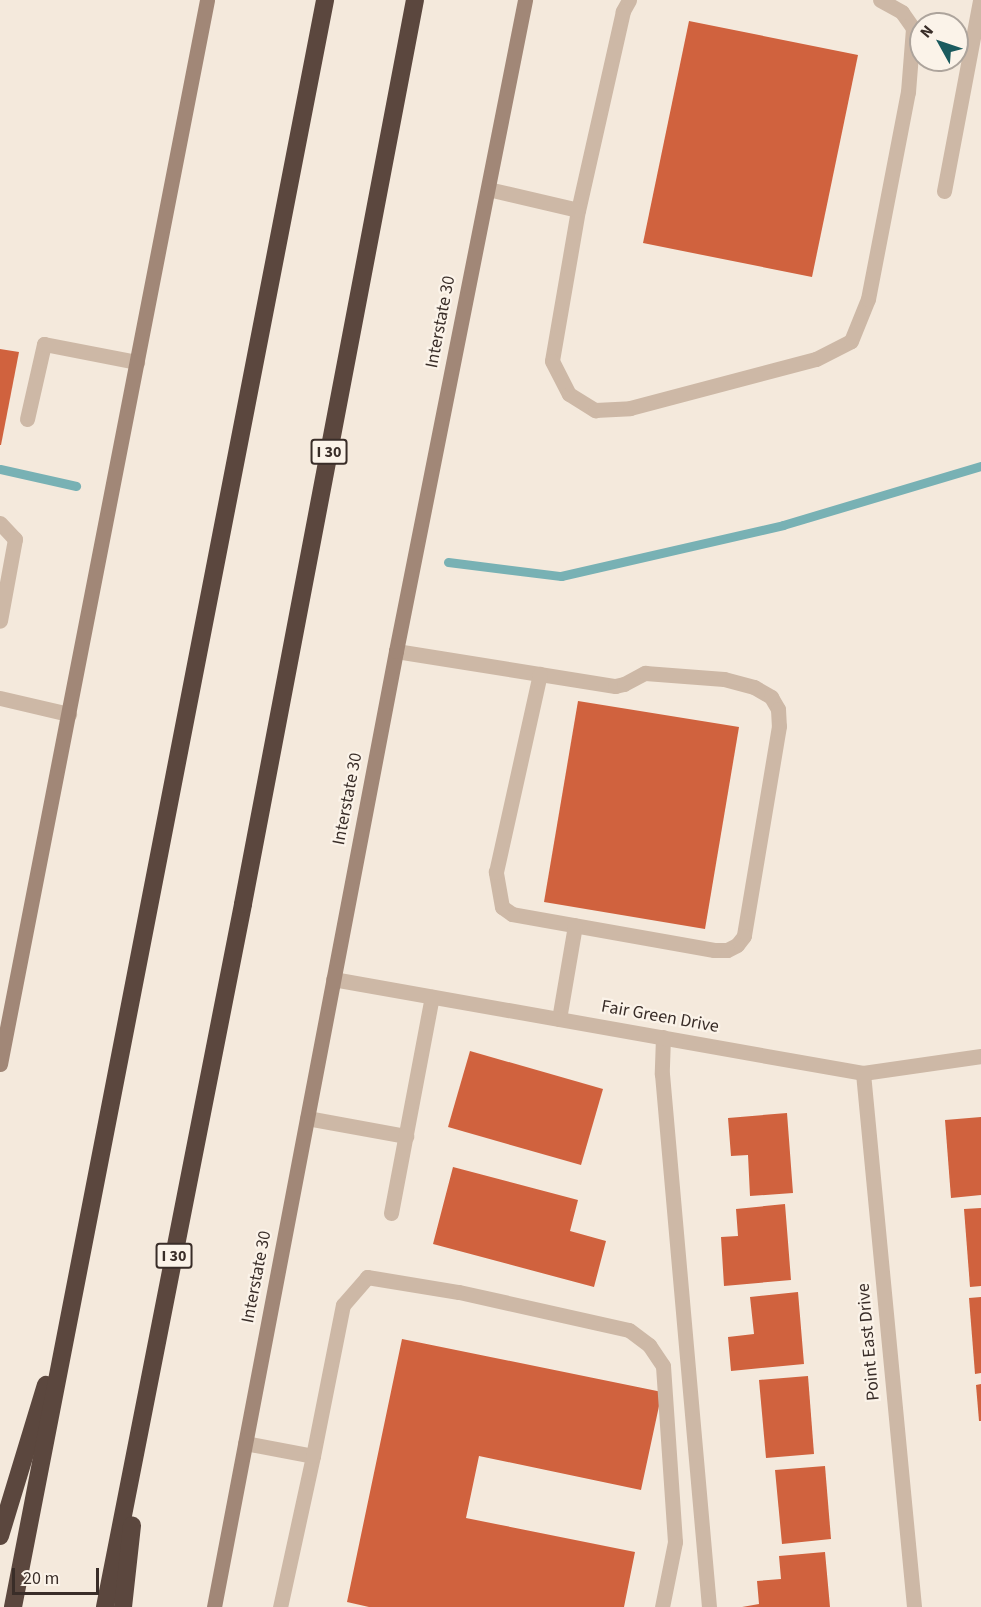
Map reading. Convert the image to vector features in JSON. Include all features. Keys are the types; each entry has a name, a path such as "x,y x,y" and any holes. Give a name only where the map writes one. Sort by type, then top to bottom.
{"highway":[{"path":"14,1607 325,0"},
{"name":"I 30","path":"105,1607 415,0"},
{"path":"0,1536 74,1294"},
{"path":"123,1607 144,1409"}],"main road":[{"path":"0,1064 207,0"},
{"name":"Interstate 30","path":"214,1607 396,651 525,0"}],"street":[{"path":"629,0 623,11 578,210 552,361 569,394 595,410 630,408 816,359 851,341 868,298 908,92 913,28 902,12 880,0"},
{"path":"944,191 980,0"},
{"path":"488,189 578,210"},
{"path":"27,419 44,344 137,362"},
{"path":"0,523 15,539 0,621"},
{"path":"396,651 540,674 615,686 645,674 723,679 754,687 771,697 778,709 779,726 744,936 737,945 727,950 714,950 512,914 502,907 496,872 540,674"},
{"path":"0,698 69,714"},
{"path":"559,1019 575,925"},
{"name":"Fair Green Drive","path":"333,979 863,1073 981,1056"},
{"path":"391,1213 432,997"},
{"path":"663,1037 663,1086 709,1607"},
{"name":"Point East Drive","path":"863,1073 914,1607"},
{"path":"307,1118 406,1136"},
{"path":"280,1607 343,1305 367,1277 459,1292 629,1330 649,1345 663,1366 675,1542 662,1607"},
{"path":"245,1443 313,1456"}],"building":[{"path":"689,21 858,55 812,277 643,243"},
{"path":"0,349 19,352 1,445 0,445"},
{"path":"578,701 739,727 705,929 544,902"},
{"path":"470,1051 603,1089 581,1165 448,1127"},
{"path":"787,1113 793,1193 750,1196 748,1155 731,1156 728,1118"},
{"path":"981,1117 981,1195 951,1198 945,1120"},
{"path":"453,1167 578,1200 570,1231 606,1241 594,1287 433,1244"},
{"path":"785,1204 791,1280 724,1286 721,1237 738,1236 736,1209"},
{"path":"981,1208 981,1286 970,1287 964,1209"},
{"path":"798,1292 804,1364 731,1371 728,1337 754,1334 750,1297"},
{"path":"981,1297 981,1373 975,1374 969,1298"},
{"path":"402,1339 662,1392 641,1490 479,1456 466,1518 635,1552 624,1607 369,1607 347,1602"},
{"path":"808,1376 814,1454 766,1458 759,1380"},
{"path":"981,1384 981,1421 979,1421 976,1385"},
{"path":"825,1466 831,1539 782,1544 775,1470"},
{"path":"825,1552 830,1607 742,1607 759,1604 757,1581 781,1579 779,1556"}],"waterway":[{"path":"448,562 561,576 783,525 981,466"},
{"path":"0,469 76,486"}]}
